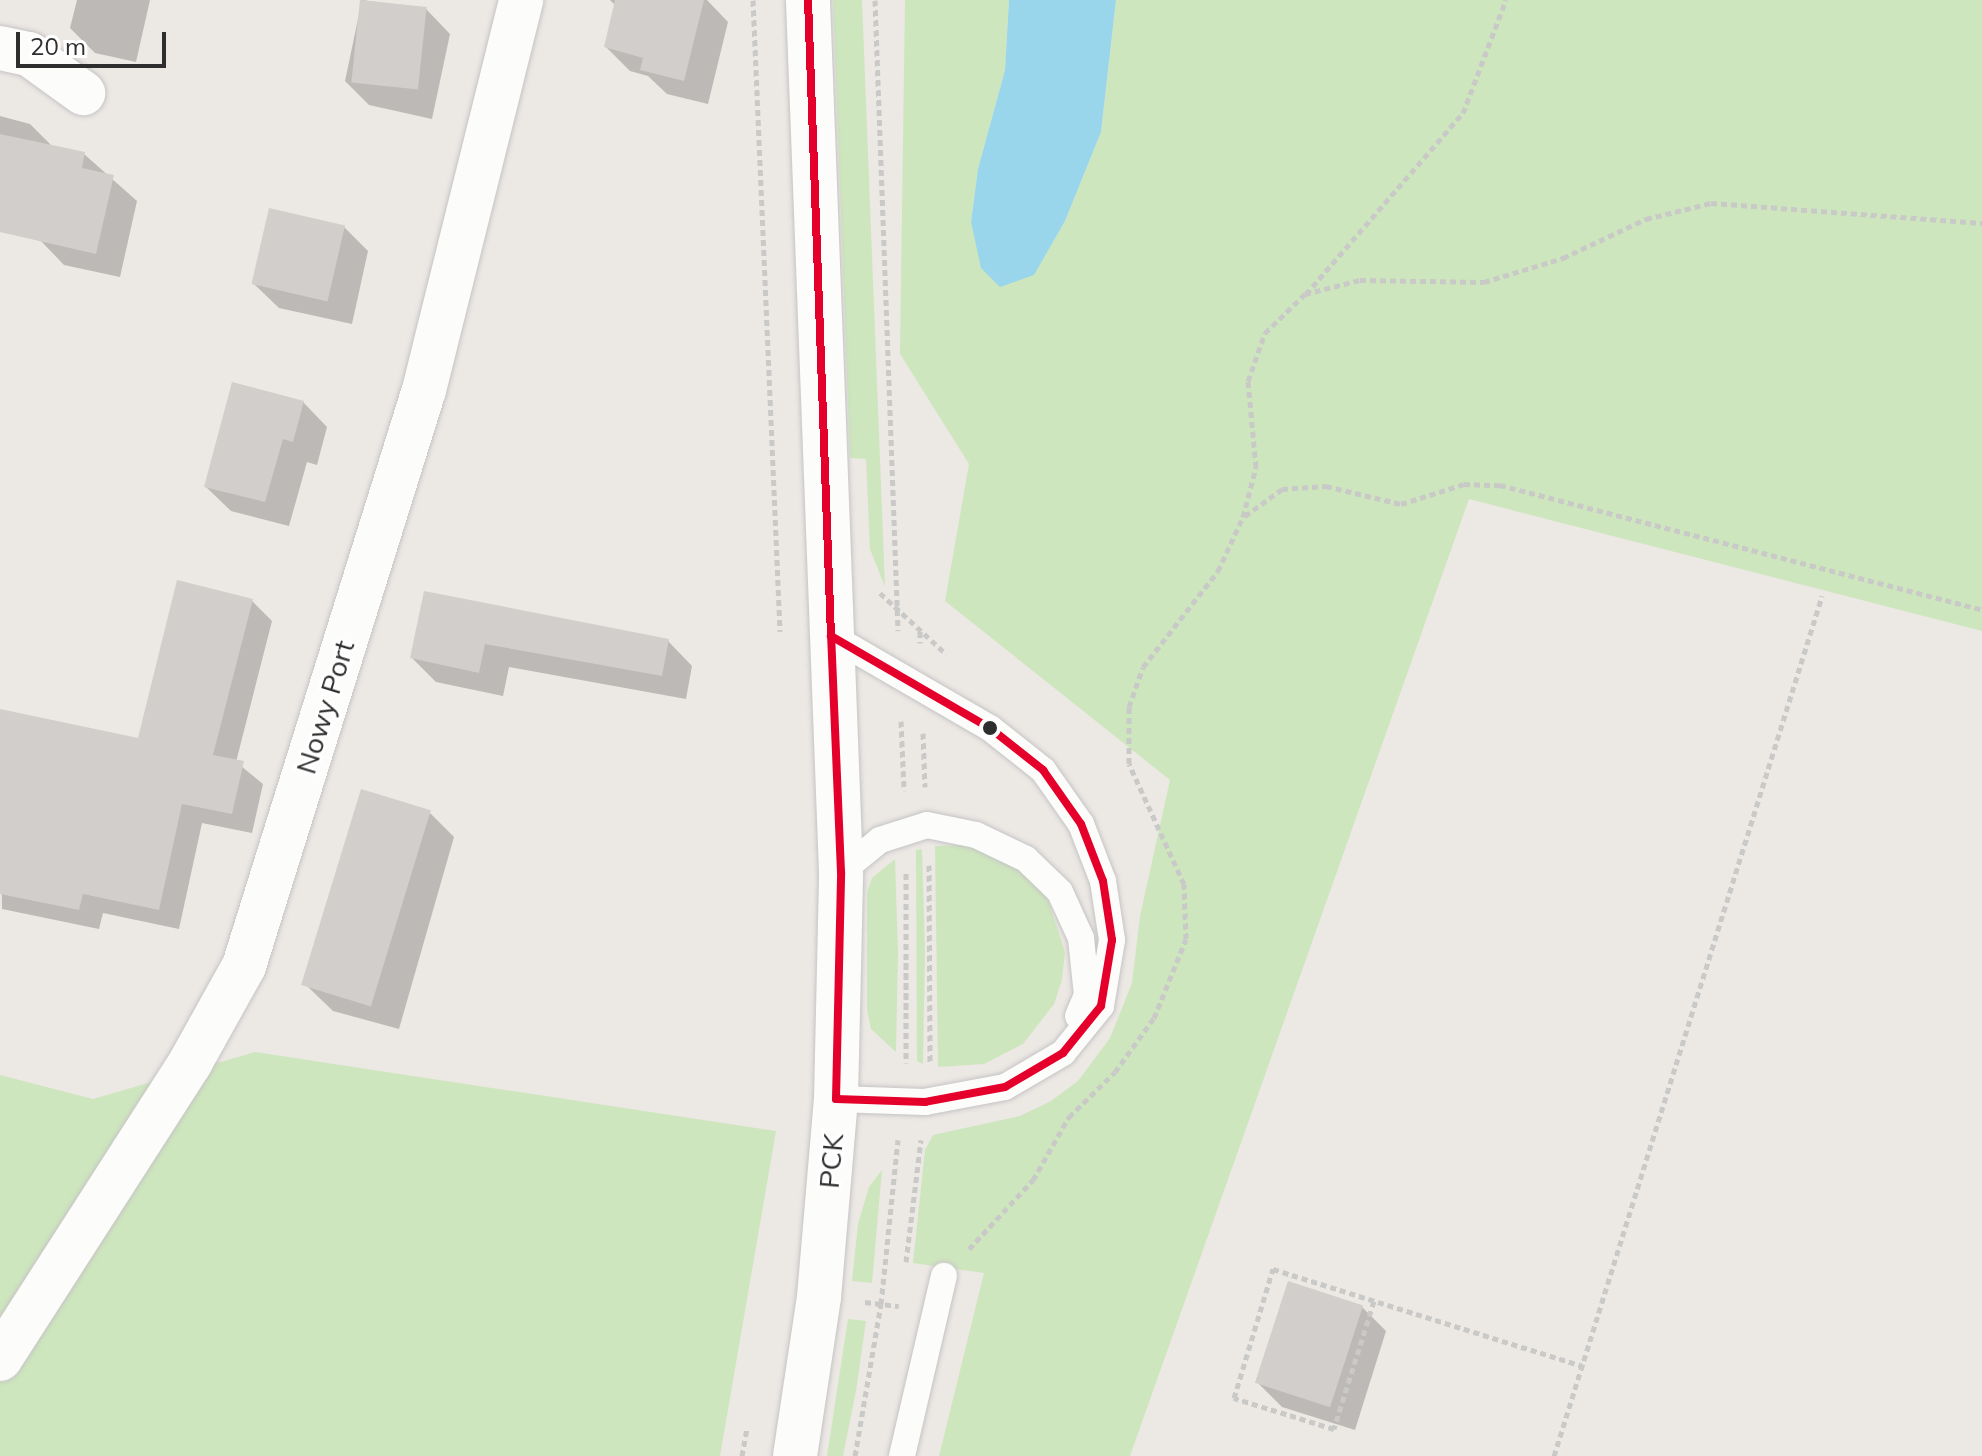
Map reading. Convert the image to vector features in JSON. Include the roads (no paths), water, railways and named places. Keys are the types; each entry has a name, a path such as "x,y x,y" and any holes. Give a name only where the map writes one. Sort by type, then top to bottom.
{"street":[{"name":"Nowy Port","path":"0,1359 190,1063 244,966 424,390 521,0"},
{"name":"PCK","path":"795,1456 819,1297 836,1099 841,872 808,0"},
{"path":"0,48 29,54 83,93"}],"lane":[{"path":"831,636 990,728 1043,770 1081,824 1103,881 1112,940 1101,1006 1063,1053 1005,1087 914,1102 836,1099"},
{"path":"841,872 880,840 916,827 976,835 1026,859 1060,892 1081,938 1087,995 1063,1053"},
{"path":"902,1456 944,1276"}],"water":[{"path":"1009,0 1116,0 1101,132 1065,221 1034,275 1000,287 981,268 971,222 978,169 1005,70"}]}
